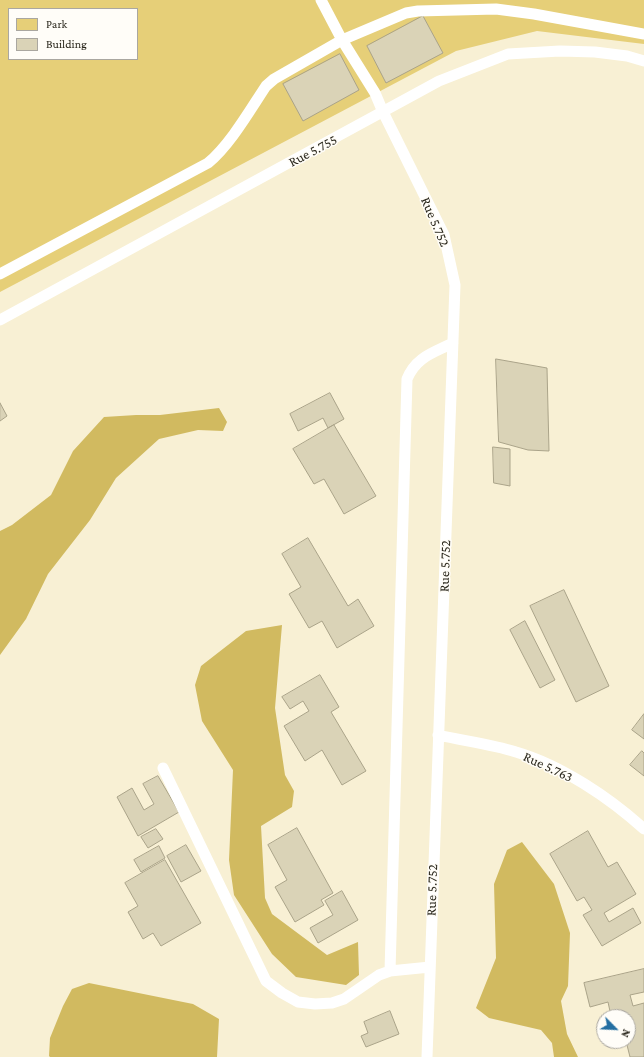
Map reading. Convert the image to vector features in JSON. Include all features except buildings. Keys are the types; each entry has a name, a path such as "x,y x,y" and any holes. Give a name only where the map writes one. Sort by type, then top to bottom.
{"lane":[{"name":"Rue 5.752","path":"321,0 342,40 375,93 444,235 455,284 426,1057"},
{"path":"0,274 208,163 224,146 266,86 274,79 342,40 406,13 426,11 504,10 644,34"},
{"name":"Rue 5.755","path":"0,320 439,81 508,54 560,51 595,52 627,56 644,61"},
{"path":"390,971 408,379 412,369 419,360 453,343"},
{"name":"Rue 5.763","path":"438,736 516,752 542,761 570,776 604,798 644,829"},
{"path":"163,768 266,981 282,994 298,1002 315,1004 332,1003 344,999 379,975 390,971 430,967"}],"green space":[{"path":"0,0 644,0 644,44 537,31 456,51 0,292"}],"shaded area":[{"path":"219,408 227,422 223,431 198,430 159,439 116,478 90,520 48,574 26,619 0,655 0,531 12,525 51,495 73,451 104,417 160,415"},
{"path":"282,625 275,708 285,775 294,791 292,807 261,826 265,898 272,914 327,955 358,942 359,975 346,985 296,977 272,954 234,895 229,860 233,770 202,721 195,685 201,666 246,631"},
{"path":"522,842 554,884 570,933 568,986 561,1001 567,1034 578,1057 554,1057 552,1043 541,1030 489,1018 476,1008 496,958 494,884 507,850"},
{"path":"89,983 193,1004 219,1019 217,1057 50,1057 50,1038 63,1006 72,989"}]}
